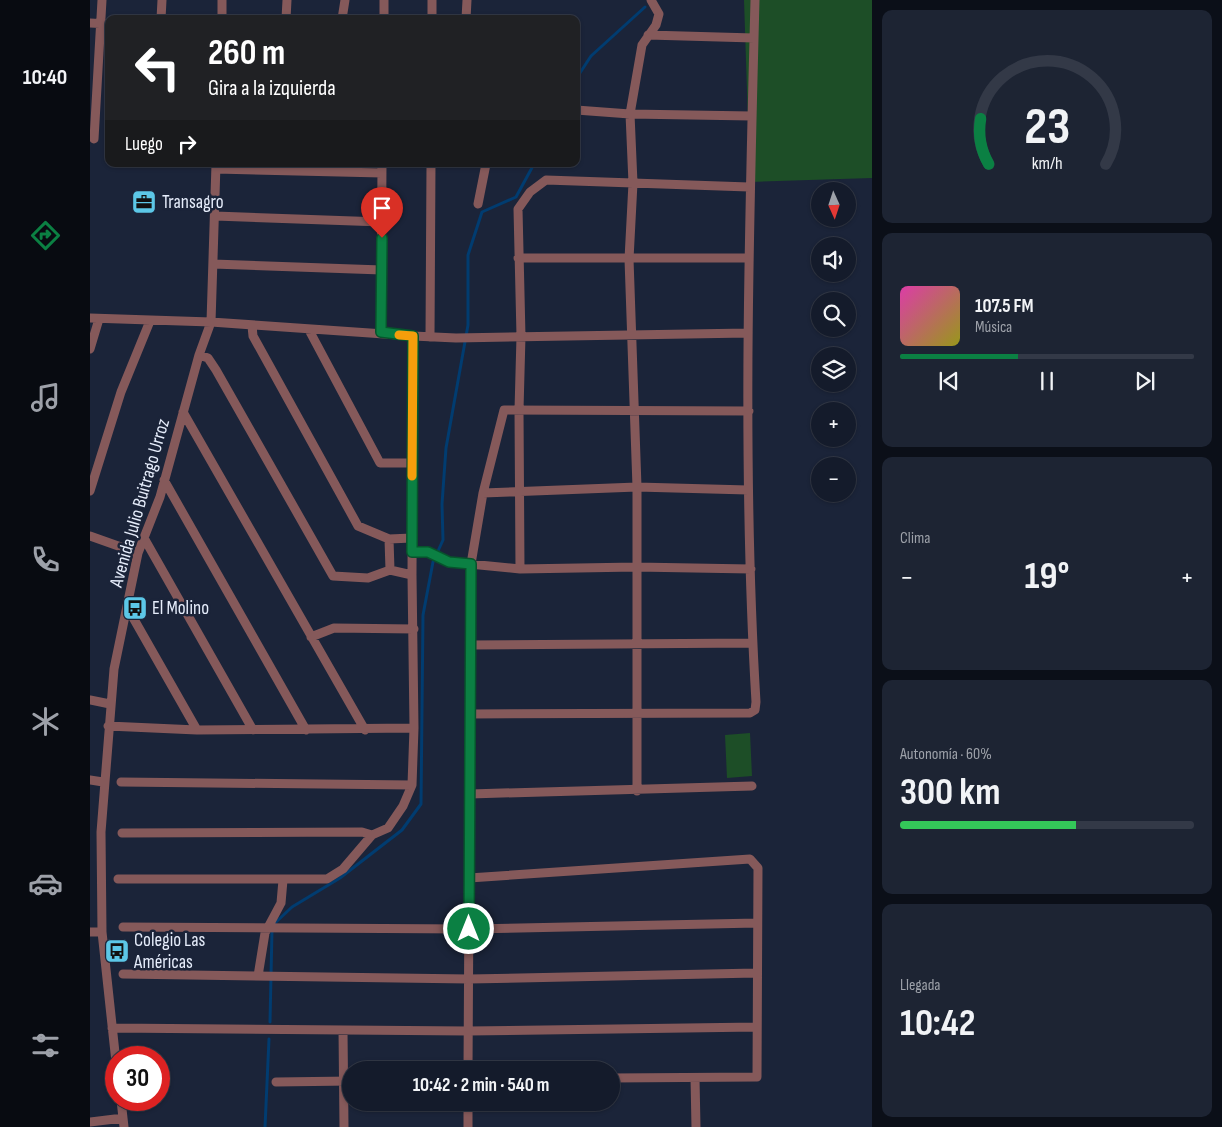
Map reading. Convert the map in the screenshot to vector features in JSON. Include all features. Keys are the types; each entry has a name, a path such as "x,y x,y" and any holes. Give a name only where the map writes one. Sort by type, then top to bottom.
{"street":[{"path":"94,139 105,24 102,0"},
{"path":"161,15 162,0"},
{"path":"222,0 222,15"},
{"path":"286,0 286,15"},
{"path":"343,15 345,0"},
{"path":"384,0 384,15"},
{"path":"432,0 432,15"},
{"path":"466,15 467,0"},
{"path":"637,791 637,487 629,259 633,183 630,114 642,45 656,25 659,14 651,0"},
{"path":"470,714 750,713 755,710 748,490 748,333 755,0"},
{"path":"90,23 105,24"},
{"path":"648,35 754,38"},
{"path":"580,110 630,114 752,116"},
{"path":"216,167 382,168 381,332"},
{"name":"Avenida Julio Buitrago Urroz","path":"118,1046 121,1029 102,932 100,832 110,704 114,669 138,553 164,480 199,355 211,322 216,167"},
{"path":"430,337 431,167"},
{"path":"478,204 485,167"},
{"path":"520,569 519,410 521,336 518,209 530,192 546,180 750,187"},
{"path":"215,216 382,222"},
{"path":"518,258 749,258"},
{"path":"213,264 382,270"},
{"path":"90,349 95,318 211,322 309,330 381,332 456,338 748,333"},
{"path":"90,491 122,392 150,321"},
{"path":"252,326 253,336 358,526 389,539 412,538"},
{"path":"309,330 380,463 412,463"},
{"path":"118,879 319,881 334,876 343,869 372,835 388,828 403,806 412,785 414,728 412,575 413,336"},
{"path":"199,355 208,358 216,370 333,576 368,578 390,570 412,575"},
{"path":"468,1061 471,564 484,493 504,410 749,411"},
{"path":"183,412 364,730"},
{"path":"164,480 306,730"},
{"path":"484,493 637,487 748,490"},
{"path":"90,536 138,553"},
{"path":"144,538 253,730"},
{"path":"389,539 390,570"},
{"path":"412,552 428,552 445,560 520,569 636,567 751,570"},
{"path":"126,607 197,730"},
{"path":"312,637 334,628 414,629"},
{"path":"471,644 752,643"},
{"path":"90,700 110,704"},
{"path":"108,726 197,730 364,730 414,728"},
{"path":"90,780 103,782"},
{"path":"121,782 412,785"},
{"path":"470,794 637,791 752,786"},
{"path":"122,833 362,832 372,835"},
{"path":"469,878 750,859 758,868 757,1077 620,1078"},
{"path":"263,976 269,927 281,903 283,880"},
{"path":"123,927 469,929 758,923"},
{"path":"90,932 102,932"},
{"path":"123,974 468,979 756,973"},
{"path":"121,1029 468,1031 757,1027"},
{"path":"343,1030 345,1061"},
{"path":"696,1078 696,1127"},
{"path":"276,1082 342,1081"},
{"path":"344,1127 345,1111"},
{"path":"468,1111 468,1127"},
{"path":"90,1122 124,1122"}],"green space":[{"path":"744,0 872,0 872,178 750,182"},
{"path":"750,733 752,776 727,778 725,735"}],"waterway":[{"path":"580,73 591,56 645,7"},
{"path":"275,923 292,907 340,878 402,830 421,804 423,615 433,562 443,540 442,504 446,448 468,325 468,255 482,212 516,197 532,167"},
{"path":"270,1022 272,930"},
{"path":"265,1127 269,1039"}],"slow traffic":[{"path":"399,335 413,336 412,476"}],"place":[{"name":"Transagro","path":"144,202"},
{"name":"El Molino","path":"135,608"},
{"name":"Colegio Las Américas","path":"117,951"}],"route":[{"path":"382,238 381,332 413,336 412,552 428,552 449,562 471,564 469,929"}]}
